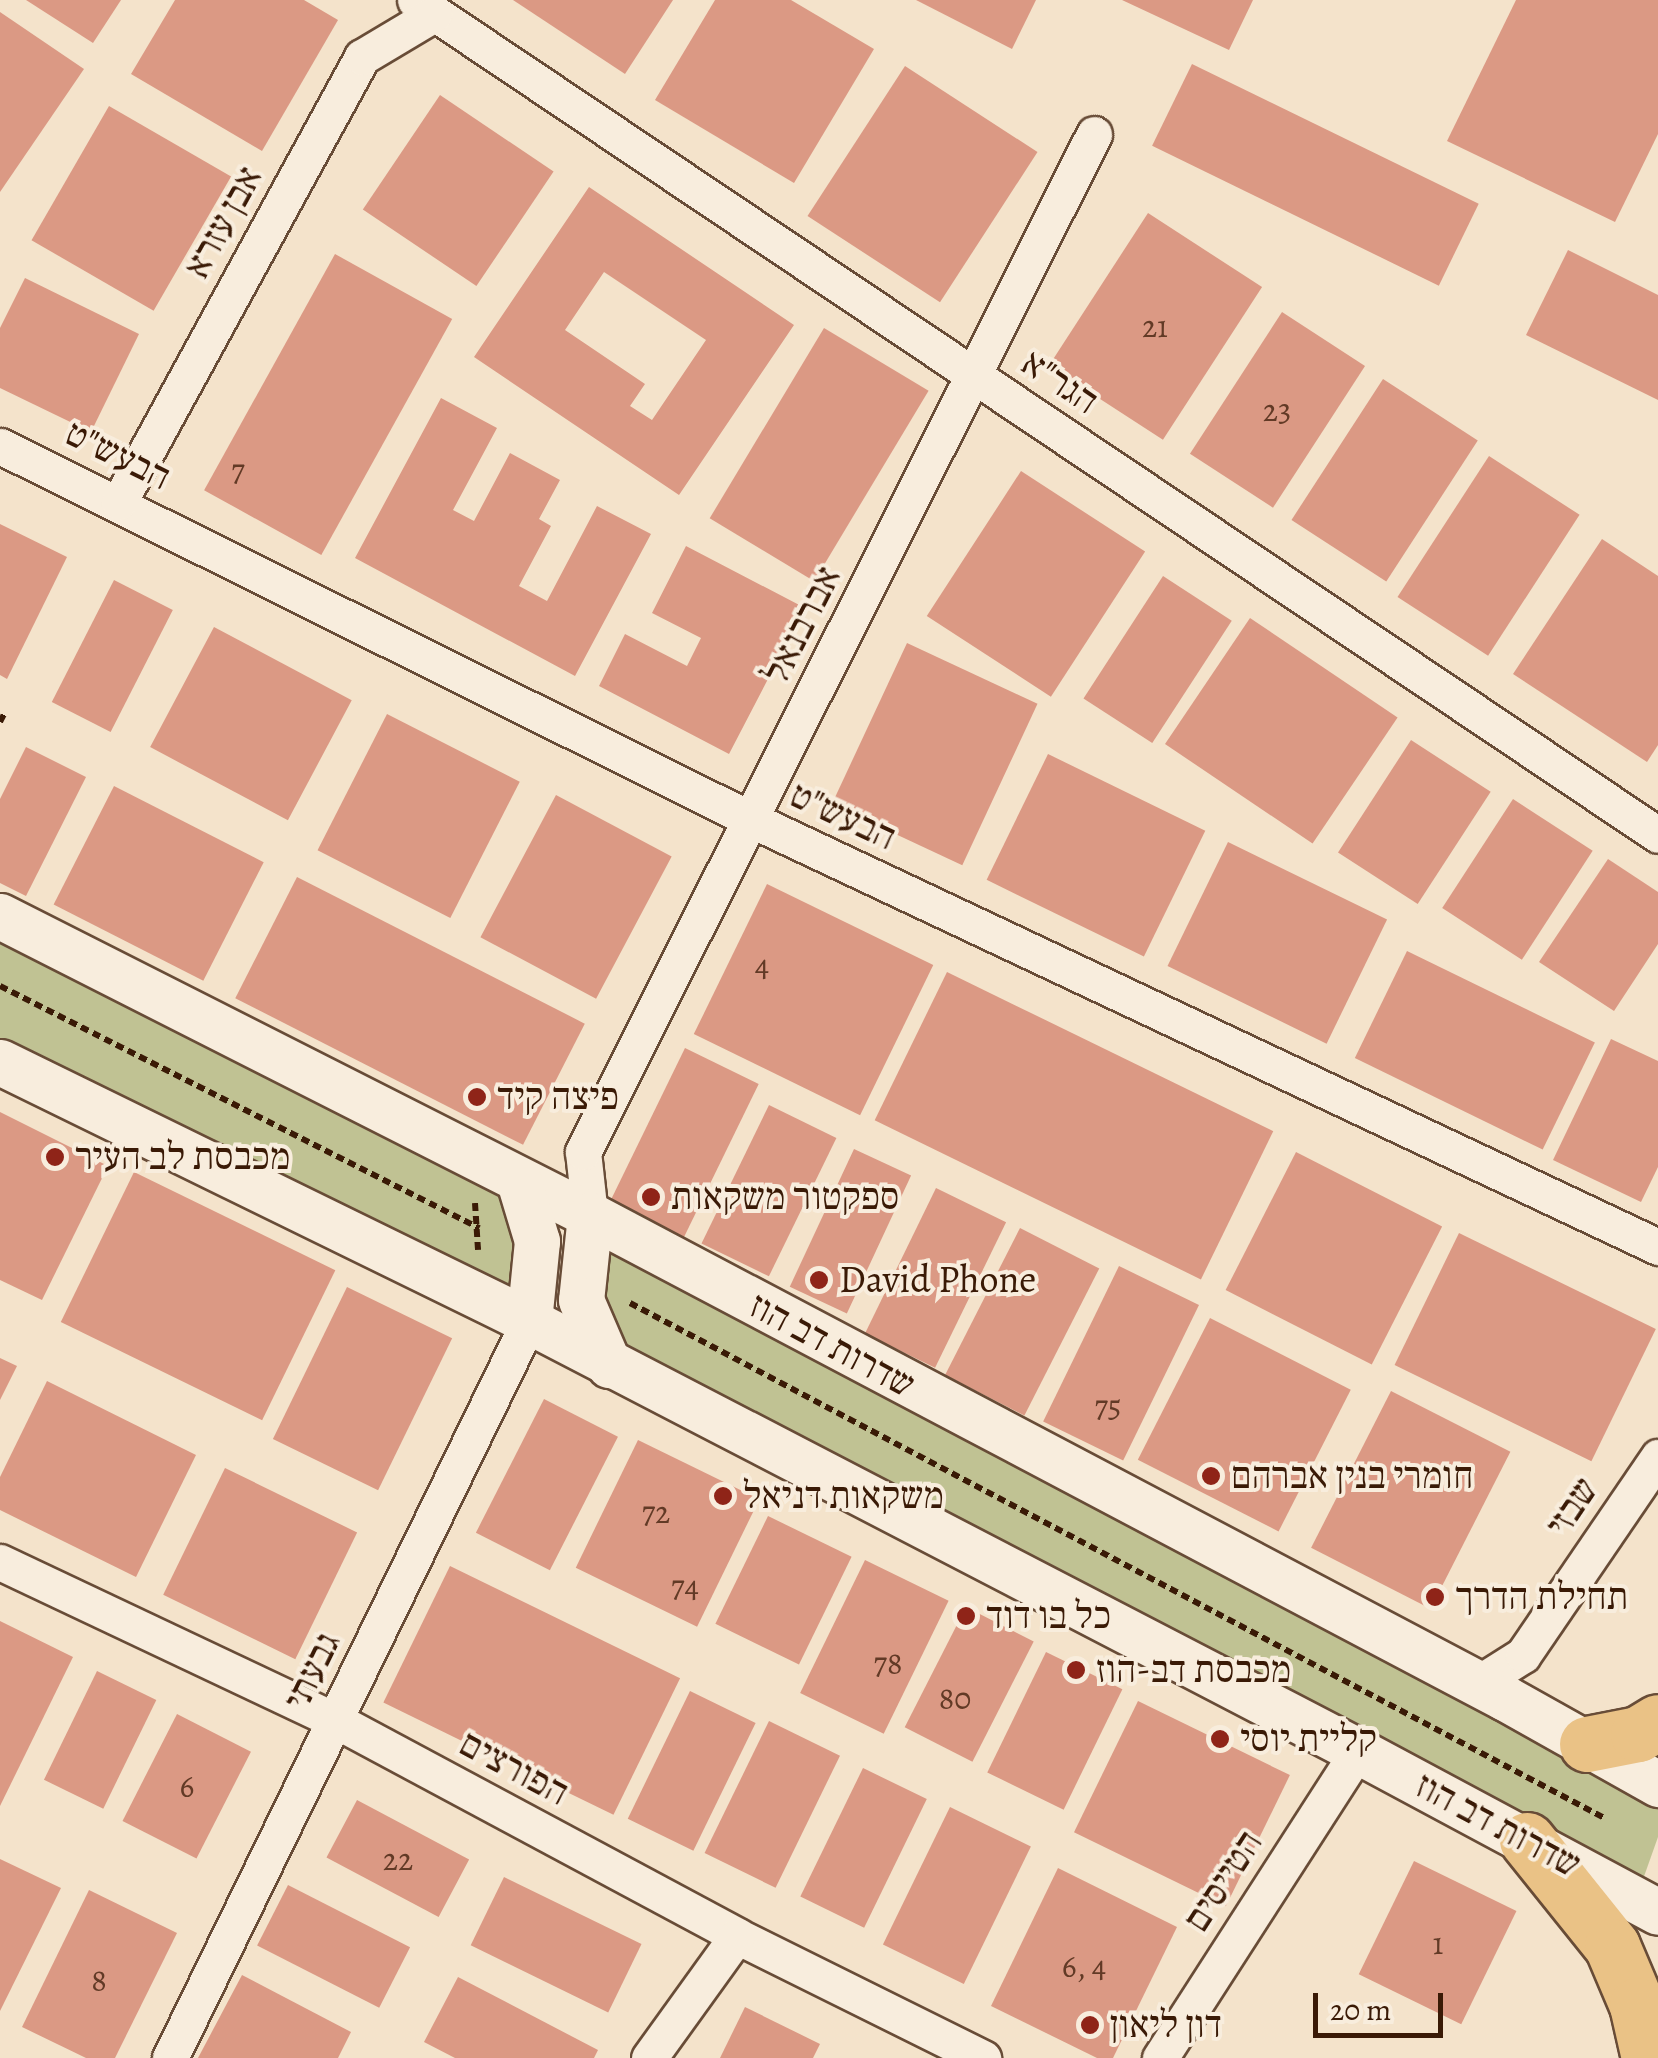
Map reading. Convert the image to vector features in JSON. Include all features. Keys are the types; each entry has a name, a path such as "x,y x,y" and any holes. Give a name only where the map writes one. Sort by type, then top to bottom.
{"highway":[{"path":"1625,1766 1638,1734 1658,1722"},
{"path":"1527,1840 1612,1946 1637,2005 1649,2058"}],"street":[{"name":"הגר\"א","path":"425,7 1658,835"},
{"name":"אבן עזרא","path":"119,502 362,57 425,7"},
{"name":"אברבנאל","path":"583,1152 1094,134"},
{"name":"הבעש\"ט","path":"0,446 752,820 1658,1247"},
{"name":"שדרות דב הוז","path":"0,916 590,1215 1625,1766"},
{"name":"שדרות דב הוז","path":"0,1062 529,1322 1358,1750 1658,1912"},
{"path":"529,1322 537,1240 519,1181 583,1152 590,1215 581,1300 609,1364"},
{"name":"גבעתי","path":"170,2058 529,1322"},
{"name":"שבזי","path":"1477,1684 1523,1655 1658,1457"},
{"name":"הפורצים","path":"0,1562 335,1720 737,1936 983,2058"},
{"path":"1523,1655 1533,1714"},
{"name":"הטייסים","path":"1160,2058 1358,1750"},
{"path":"649,2058 737,1936"}],"path":[{"path":"0,722 5,712"},
{"path":"0,986 479,1228"},
{"path":"466,1154 479,1228 474,1296"},
{"path":"622,1299 1606,1819"},
{"path":"1579,1868 1606,1819 1625,1766"}],"green space":[{"path":"0,916 519,1181 529,1321 0,1062"},
{"path":"590,1215 1658,1784 1658,1837 1636,1899 609,1365"}],"building":[{"path":"26,0 121,0 93,43"},
{"path":"175,0 304,0 338,20 262,151 131,74"},
{"path":"513,0 673,0 625,74"},
{"path":"715,0 791,0 874,49 794,183 655,100"},
{"path":"916,0 1036,0 1012,49"},
{"path":"1122,0 1253,0 1229,50"},
{"path":"1516,0 1658,0 1658,134 1615,222 1447,141"},
{"path":"0,12 84,69 0,192"},
{"path":"1192,64 1479,204 1439,286 1152,146"},
{"path":"905,66 1038,152 940,302 808,216"},
{"path":"440,95 554,172 476,286 363,209"},
{"path":"109,106 231,176 154,311 32,240"},
{"path":"589,187 794,325 679,495 474,357","holes":["604,272 706,340 652,420 630,406 645,384 565,330"]},
{"path":"1148,213 1262,287 1163,440 1049,366"},
{"path":"1568,250 1658,295 1658,400 1526,335"},
{"path":"335,254 452,319 321,555 204,490"},
{"path":"25,278 139,334 91,432 0,388 0,328"},
{"path":"1282,312 1365,366 1273,508 1190,454"},
{"path":"824,328 929,391 814,581 710,518"},
{"path":"1383,379 1478,441 1386,581 1292,520"},
{"path":"441,398 497,428 453,510 474,521 510,453 560,480 539,519 551,526 519,586 547,601 597,506 651,534 575,676 355,558"},
{"path":"1489,456 1580,515 1488,656 1398,597"},
{"path":"1021,471 1145,552 1051,697 927,616"},
{"path":"0,524 67,557 7,679 0,675"},
{"path":"1602,539 1658,576 1658,745 1647,762 1513,674"},
{"path":"686,546 805,608 729,754 599,686 625,634 687,666 701,638 652,613"},
{"path":"1163,576 1232,621 1152,743 1083,698"},
{"path":"114,580 173,610 111,732 52,702"},
{"path":"1250,618 1398,718 1313,844 1165,744"},
{"path":"214,627 352,700 288,820 150,747"},
{"path":"907,643 1038,704 962,865 832,804"},
{"path":"387,714 520,782 450,918 318,850"},
{"path":"1411,740 1491,792 1418,904 1338,852"},
{"path":"26,747 86,777 26,896 0,883 0,799"},
{"path":"1048,754 1205,831 1144,957 987,880"},
{"path":"114,786 264,862 203,981 54,905"},
{"path":"556,795 672,857 596,999 480,937"},
{"path":"1513,799 1593,851 1522,960 1442,908"},
{"path":"1228,842 1387,920 1327,1044 1168,966"},
{"path":"1608,859 1658,892 1658,944 1614,1011 1539,962"},
{"path":"297,877 585,1024 523,1145 235,998"},
{"path":"767,884 933,965 860,1115 694,1034"},
{"path":"1407,951 1595,1043 1543,1150 1355,1058"},
{"path":"947,972 1273,1131 1201,1279 875,1120"},
{"path":"1611,1039 1658,1061 1658,1167 1641,1202 1553,1160"},
{"path":"685,1048 759,1084 681,1243 607,1207"},
{"path":"769,1105 836,1138 769,1276 701,1243"},
{"path":"0,1112 108,1166 42,1300 0,1280"},
{"path":"854,1149 911,1176 847,1313 790,1287"},
{"path":"1296,1152 1442,1226 1372,1365 1226,1290"},
{"path":"134,1172 335,1270 262,1420 61,1322"},
{"path":"936,1188 1006,1222 935,1368 865,1334"},
{"path":"1020,1228 1099,1268 1024,1415 945,1375"},
{"path":"1459,1233 1656,1329 1591,1461 1395,1365"},
{"path":"1119,1266 1199,1305 1123,1461 1043,1421"},
{"path":"347,1287 452,1338 378,1490 273,1439"},
{"path":"1210,1318 1351,1390 1279,1531 1138,1460"},
{"path":"0,1358 17,1366 0,1400"},
{"path":"47,1381 196,1455 136,1577 0,1510 0,1477"},
{"path":"1391,1391 1510,1452 1430,1609 1311,1548"},
{"path":"544,1399 618,1437 550,1570 476,1533"},
{"path":"638,1440 759,1499 697,1627 576,1568"},
{"path":"225,1468 357,1532 295,1659 163,1595"},
{"path":"768,1516 852,1557 799,1665 715,1624"},
{"path":"865,1560 949,1601 884,1734 800,1693"},
{"path":"450,1566 680,1678 613,1815 383,1703"},
{"path":"966,1607 1034,1642 972,1762 905,1727"},
{"path":"0,1621 73,1657 0,1806"},
{"path":"1046,1652 1122,1689 1064,1810 987,1772"},
{"path":"97,1671 156,1700 103,1809 44,1780"},
{"path":"690,1691 756,1723 693,1851 628,1819"},
{"path":"1138,1701 1290,1775 1226,1906 1074,1832"},
{"path":"177,1714 251,1752 196,1859 123,1821"},
{"path":"769,1721 840,1756 776,1888 705,1853"},
{"path":"863,1768 927,1799 864,1928 800,1897"},
{"path":"357,1800 469,1860 439,1917 326,1857"},
{"path":"950,1807 1031,1846 964,1984 883,1945"},
{"path":"0,1859 61,1888 0,2011"},
{"path":"1414,1861 1516,1911 1461,2024 1359,1974"},
{"path":"1058,1868 1177,1927 1113,2058 1097,2058 991,2006"},
{"path":"504,1877 642,1944 608,2012 471,1945"},
{"path":"288,1885 410,1947 379,2008 257,1946"},
{"path":"89,1890 177,1933 115,2058 86,2058 22,2027"},
{"path":"242,1975 351,2032 338,2058 198,2058"},
{"path":"458,1977 598,2050 594,2058 455,2058 424,2042"},
{"path":"745,2007 820,2044 813,2058 720,2058"}],"place":[{"name":"פיצה קיד","path":"477,1097"},
{"name":"מכבסת לב העיר","path":"55,1157"},
{"name":"ספקטור משקאות","path":"651,1197"},
{"name":"David Phone","path":"819,1280"},
{"name":"חומרי בנין אברהם","path":"1211,1476"},
{"name":"משקאות דניאל","path":"723,1496"},
{"name":"תחילת הדרך","path":"1435,1597"},
{"name":"כל בו דוד","path":"966,1616"},
{"name":"מכבסת דב-הוז","path":"1076,1670"},
{"name":"קליית יוסי","path":"1220,1739"},
{"name":"דון ליאון","path":"1090,2025"}]}
